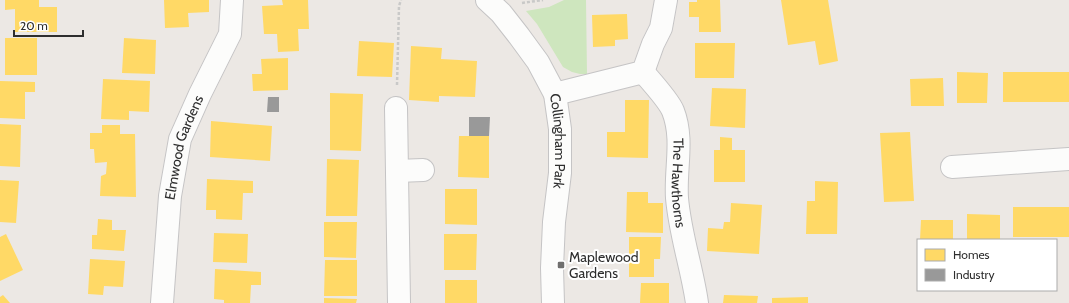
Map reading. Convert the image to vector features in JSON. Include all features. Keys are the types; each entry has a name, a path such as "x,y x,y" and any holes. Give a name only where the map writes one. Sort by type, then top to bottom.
{"street":[{"name":"Elmwood Gardens","path":"162,303 170,196 180,139 200,94 230,34 232,0"},
{"name":"Collingham Park","path":"487,0 501,13 538,62 554,94 560,129 560,173 554,222 552,268 553,303"},
{"path":"554,94 643,72 653,44 661,28 666,0"},
{"name":"The Hawthorns","path":"643,72 673,110 679,137 677,198 682,238 693,278 697,303"},
{"path":"396,108 399,303"},
{"path":"952,167 1069,158"},
{"path":"396,171 423,170"}],"path":[{"path":"396,108 399,6 401,0"},
{"path":"520,3 543,0"}],"green space":[{"path":"564,0 586,0 587,74 572,72 563,67 537,24 526,11 549,7"}],"building: Homes":[{"path":"5,0 39,0 39,7 57,7 57,32 15,32 15,9 5,10"},
{"path":"164,0 209,0 209,12 188,13 189,27 165,28"},
{"path":"282,0 308,0 309,29 298,29 299,51 278,52 277,34 264,34 262,6 283,5"},
{"path":"697,0 720,0 721,32 699,32 699,17 689,17 689,2 697,2"},
{"path":"781,0 828,0 838,61 819,65 815,41 788,45"},
{"path":"627,14 628,39 615,40 615,46 593,47 592,15"},
{"path":"5,38 37,38 37,75 5,75"},
{"path":"124,38 156,40 155,74 122,73"},
{"path":"359,41 394,43 392,77 357,76"},
{"path":"695,43 735,43 734,78 695,78"},
{"path":"411,46 442,48 441,59 477,61 475,97 439,96 439,102 409,100"},
{"path":"288,58 288,90 253,91 252,74 262,74 261,59"},
{"path":"957,72 988,73 987,103 957,103"},
{"path":"1003,72 1069,72 1069,102 1003,102"},
{"path":"943,78 944,106 911,106 910,79"},
{"path":"103,79 150,81 149,112 129,111 129,120 101,119"},
{"path":"0,81 35,82 35,92 25,92 25,119 0,118"},
{"path":"712,88 746,89 745,128 710,126"},
{"path":"330,93 363,94 361,151 330,150"},
{"path":"625,100 649,100 648,158 607,157 607,132 625,132"},
{"path":"211,121 272,126 270,161 210,157"},
{"path":"0,124 21,125 20,167 0,166"},
{"path":"102,125 120,125 120,134 135,134 136,197 100,196 101,176 106,174 107,162 95,163 94,149 90,149 90,133 102,133"},
{"path":"910,132 914,201 884,202 880,133"},
{"path":"459,136 489,136 489,178 458,177"},
{"path":"720,137 732,138 732,150 745,150 745,182 714,182 714,150 720,150"},
{"path":"327,159 359,160 357,216 326,216"},
{"path":"207,179 253,181 253,193 243,193 242,220 216,219 216,210 206,210"},
{"path":"0,180 19,181 16,223 0,222"},
{"path":"815,181 838,182 837,234 806,234 807,201 815,201"},
{"path":"445,189 477,189 477,225 445,224"},
{"path":"627,192 648,192 648,203 663,203 663,233 626,232"},
{"path":"731,203 762,205 759,254 707,251 708,228 723,229 724,222 730,222"},
{"path":"1013,207 1069,207 1069,237 1013,237"},
{"path":"967,214 1000,215 1000,239 967,239"},
{"path":"98,219 112,220 112,230 126,230 124,251 92,249 92,235 97,235"},
{"path":"921,220 953,220 953,239 920,239"},
{"path":"324,222 357,222 356,258 324,257"},
{"path":"214,233 248,234 247,263 213,262"},
{"path":"6,234 23,270 0,281 0,237"},
{"path":"444,234 477,234 476,270 444,270"},
{"path":"629,237 661,237 660,259 654,259 654,277 629,277"},
{"path":"90,259 125,261 123,287 104,286 103,295 88,294"},
{"path":"325,260 357,260 357,296 324,296"},
{"path":"215,269 261,272 261,285 251,285 250,303 224,303 224,300 214,299"},
{"path":"445,280 477,280 477,303 445,303"},
{"path":"641,283 669,283 669,303 640,303"},
{"path":"3,295 10,303 0,303 0,297"},
{"path":"724,295 758,296 757,303 723,303"},
{"path":"808,297 808,303 772,303 772,298"},
{"path":"324,298 357,299 356,303 324,303"}],"building: Industry":[{"path":"268,97 279,97 279,112 267,112"},
{"path":"469,117 490,117 489,136 469,136"}],"place":[{"name":"Maplewood Gardens","path":"561,265"}]}
